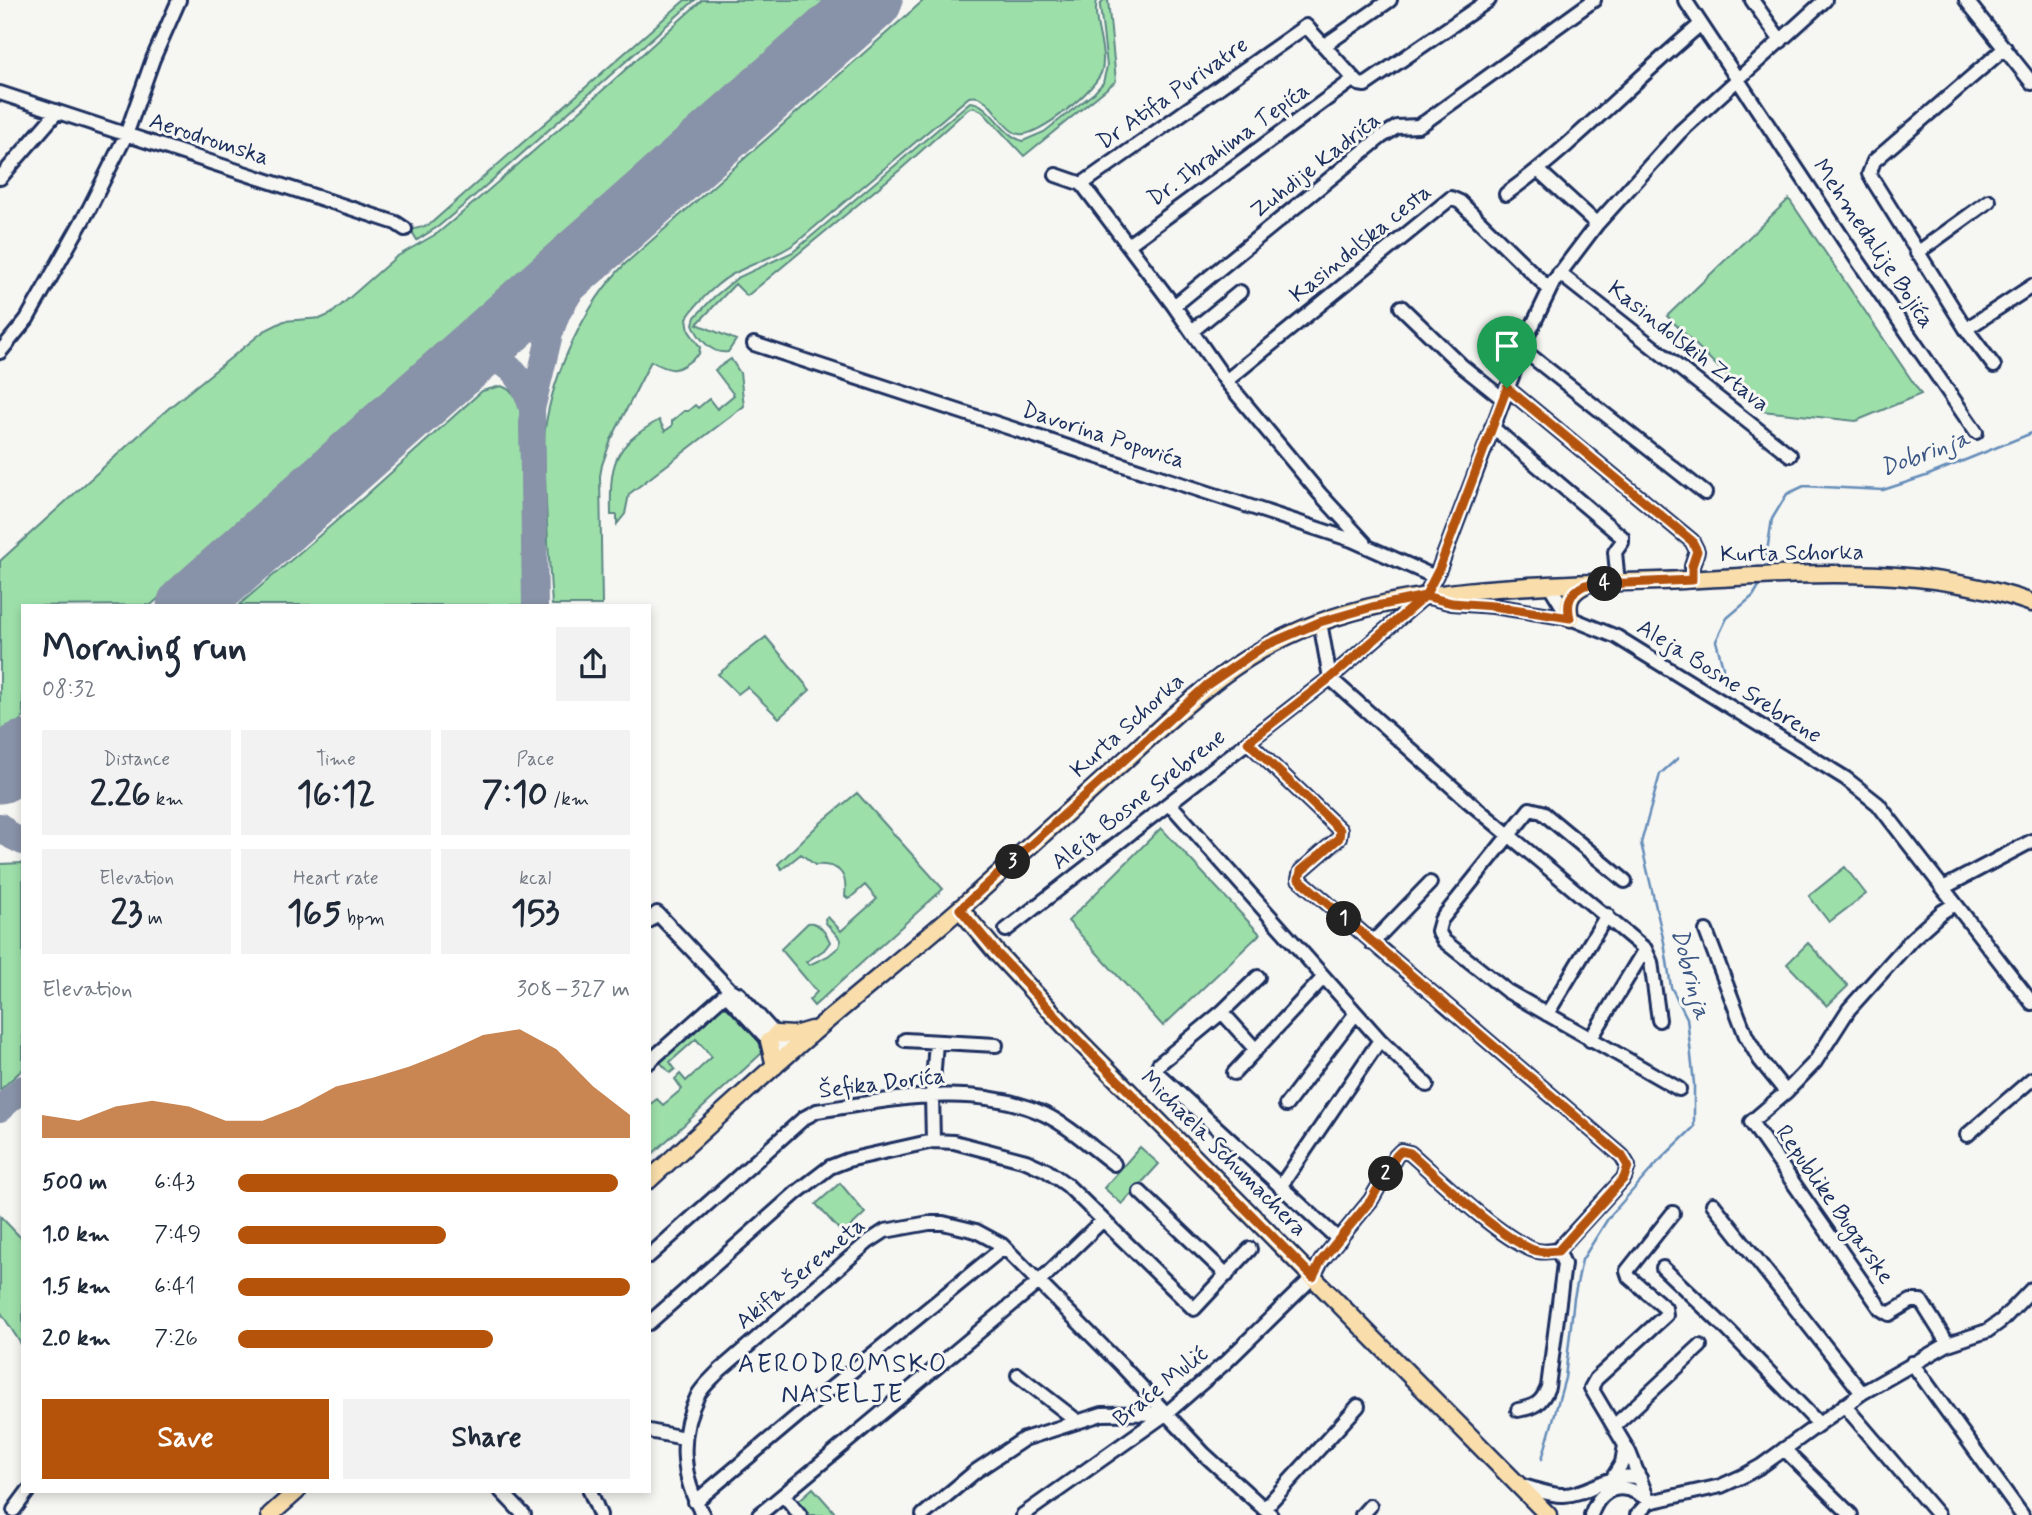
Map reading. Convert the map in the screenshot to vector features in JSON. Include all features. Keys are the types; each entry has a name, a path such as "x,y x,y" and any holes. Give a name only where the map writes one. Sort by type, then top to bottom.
{"main road":[{"name":"Kurta Schorka","path":"651,1178 781,1060 960,909 1207,685 1264,646 1320,622 1425,596 1550,586 1789,576 1860,575 1929,579 1986,589 2032,603"},
{"path":"1570,618 1567,607 1569,599 1578,588 1585,585"},
{"name":"Michaela Schumachera","path":"960,909 1077,1039 1548,1515"},
{"path":"781,1060 772,1038 820,1027"},
{"path":"270,1515 295,1493"}],"street":[{"path":"0,352 27,318 89,209 126,135 150,65 179,0"},
{"path":"1354,79 1325,45 1390,0"},
{"name":"Dr. Ibrahima Tepića","path":"1128,245 1354,79 1359,84 1366,85 1489,0"},
{"name":"Zuhdije Kadrića","path":"1174,306 1381,137 1397,127 1418,126 1425,122 1594,0"},
{"path":"1685,0 1737,79"},
{"path":"1752,0 1781,41"},
{"path":"1425,596 1435,577 1522,349 1559,273 1597,224 1680,132 1825,0"},
{"path":"1966,0 2032,83"},
{"path":"1506,194 1538,170 1650,66 1701,24"},
{"name":"Dr Atifa Purivatre","path":"1082,184 1306,26 1325,45"},
{"name":"Mehmedalije Bojića","path":"1994,366 1966,329 1870,179 1869,168 2005,48"},
{"name":"Mehmedalije Bojića","path":"1737,79 1976,432"},
{"name":"Aerodromska","path":"0,93 396,223 405,229"},
{"path":"0,178 57,112"},
{"path":"1538,170 1597,224"},
{"path":"1056,175 1082,184 1174,306 1226,381 1326,502 1367,546"},
{"name":"Kasindolska cesta","path":"1226,381 1451,198 1460,202 1549,289"},
{"name":"Mehmedalije Bojića","path":"1917,253 1989,201"},
{"name":"Kasindolskih Zrtava","path":"1559,273 1790,455"},
{"name":"Mehmedalije Bojića","path":"1966,329 2032,286"},
{"path":"1192,331 1240,292"},
{"path":"1401,307 1462,366 1505,394 1692,541 1697,551 1692,566 1692,580"},
{"name":"Davorina Popovića","path":"754,344 1367,546 1435,577"},
{"path":"1522,349 1705,493"},
{"path":"1492,427 1622,537 1622,542 1615,552 1618,583"},
{"path":"1550,586 1570,618"},
{"name":"Aleja Bosne Srebrene","path":"1006,930 1330,678 1425,596 1452,603 1493,606 1570,618 1617,637 1844,778 1878,804 2032,1003"},
{"path":"1320,622 1330,678 1508,834 1645,948 1651,962 1659,1020"},
{"path":"1248,742 1340,830 1339,838 1301,871 1298,877 1626,1161 1628,1166 1624,1178 1558,1251 1564,1264 1548,1387 1544,1399 1537,1404 1518,1409"},
{"path":"1170,804 1380,1040 1427,1085"},
{"path":"1625,881 1538,810 1527,811 1441,920 1438,931 1444,941 1507,991 1679,1089"},
{"path":"1943,888 2032,841"},
{"path":"1372,943 1430,883"},
{"name":"Republike Bugarske","path":"1948,1343 1921,1301 1911,1301 1889,1314 1881,1309 1751,1122 1815,1062 1839,1022 1912,939 1955,904"},
{"path":"651,919 657,913 730,990 732,1000 772,1038"},
{"path":"1547,1014 1607,915"},
{"path":"1706,931 1746,1036 1760,1060 1786,1092"},
{"path":"1590,1040 1645,948"},
{"path":"1234,1073 1324,976"},
{"path":"1258,977 1222,1012 1159,1064 1156,1072 1339,1240"},
{"path":"651,1060 730,990"},
{"path":"1222,1012 1256,1050"},
{"path":"1286,1105 1356,1013"},
{"name":"Šefika Dorića","path":"905,1040 996,1045"},
{"path":"1280,1187 1380,1040"},
{"path":"933,1141 932,1095 936,1042"},
{"path":"1967,1135 2032,1079"},
{"name":"Šefika Dorića","path":"651,1254 804,1118 817,1111 932,1095 976,1097 1046,1115 1114,1164"},
{"path":"651,1321 786,1202 830,1167 871,1153 933,1141 978,1146 1046,1170 1067,1185 1194,1309 1251,1250"},
{"name":"Braće Mulić","path":"1023,1515 1167,1413 1226,1362 1313,1277 1321,1261 1371,1200 1396,1156 1405,1151 1489,1221 1518,1241 1532,1250 1546,1253 1558,1251"},
{"path":"1139,1192 1227,1275"},
{"path":"1713,1204 1862,1392"},
{"path":"1649,1502 1625,1445 1592,1392 1592,1384 1666,1315 1665,1308 1629,1277 1627,1271 1673,1213"},
{"path":"760,1515 1040,1281 1102,1222"},
{"name":"Akifa Šeremeta","path":"703,1515 695,1502 683,1454 684,1438 699,1394 719,1371 868,1242 885,1231 912,1225 943,1223 976,1231 1003,1246 1040,1281 1204,1454 1267,1512"},
{"path":"695,1502 1003,1246"},
{"path":"1663,1268 1729,1331 1819,1424"},
{"path":"1637,1515 1649,1502 1721,1486 1761,1466 1862,1392 1948,1343 1987,1331 2001,1321 2032,1289"},
{"path":"1614,1426 1700,1346"},
{"path":"1912,1363 2022,1515"},
{"path":"1018,1375 1076,1420"},
{"path":"1844,1405 1938,1515"},
{"path":"1267,1512 1358,1406"},
{"path":"923,1515 976,1471 1024,1439 1076,1420 1102,1414 1167,1413"},
{"path":"651,1431 684,1438"},
{"path":"1591,1515 1602,1496 1616,1483 1625,1445"},
{"path":"1784,1449 1851,1515"},
{"path":"1518,1484 1560,1495 1640,1478"},
{"path":"1616,1483 1633,1489 1649,1502"},
{"path":"14,1510 27,1493"},
{"path":"503,1493 524,1515"},
{"path":"591,1493 600,1515"},
{"path":"784,1494 800,1515"}],"green space":[{"path":"685,0 695,0 464,205 417,240 411,230 429,225"},
{"path":"702,0 828,0 152,604 21,604 21,720 0,738 0,561 170,407 264,331 284,321 322,318 331,314 396,257 438,233 582,109"},
{"path":"924,0 1097,0 1096,17 1103,53 1102,70 1090,88 1066,111 1039,129 1019,134 1012,131 984,100 969,97 797,242 731,275 696,305 687,318 689,331 700,347 699,354 676,369 651,361 611,440 602,465 602,604 552,604 544,445 549,407 563,363 584,319 610,280"},
{"path":"1103,0 1108,0 1116,81 1024,156 982,111 973,107 968,109 901,169 747,296 735,284 697,324 736,340 728,352 716,351 702,340 693,324 695,317 714,297 737,278 793,252 970,102 984,108 1008,133 1023,141 1044,132 1094,93 1103,83 1107,66 1100,6"},
{"path":"1789,199 1921,394 1856,421 1762,411 1667,316"},
{"path":"731,359 740,373 744,406 629,494 625,514 617,524 617,515 611,515 611,482 613,469 623,448 659,420 665,431 672,426 672,421 695,405 698,408 709,399 717,409 734,395 715,370"},
{"path":"501,386 513,393 520,406 524,604 240,604 364,497 482,391"},
{"path":"766,637 810,690 779,718 747,687 738,694 718,674"},
{"path":"857,793 943,889 814,1006 809,1000 817,992 781,949 808,923 812,923 821,928 830,942 824,950 806,962 809,965 828,956 839,947 841,940 825,919 828,917 841,931 877,899 865,885 849,899 845,896 845,881 840,871 830,866 815,865 801,854 782,869 778,864 818,825"},
{"path":"1161,828 1260,934 1163,1026 1068,921"},
{"path":"21,863 21,1071 0,1090 0,864"},
{"path":"1845,867 1866,894 1829,922 1809,896"},
{"path":"1808,943 1848,986 1827,1006 1787,964"},
{"path":"723,1006 733,1011 763,1044 763,1052 651,1155 651,1104 657,1099 663,1105 682,1089 675,1079 680,1074 686,1081 712,1057 696,1039 670,1062 675,1069 670,1073 659,1061 716,1009"},
{"path":"1140,1147 1159,1164 1122,1204 1104,1188"},
{"path":"840,1183 865,1213 843,1234 816,1204"},
{"path":"0,1216 21,1238 21,1344 0,1311"},
{"path":"813,1488 837,1515 806,1515 796,1503"}],"waterway":[{"name":"Dobrinja","path":"1764,571 1772,519 1787,494 1804,486 1883,490 1926,476 2032,433"},
{"name":"Dobrinja","path":"1722,681 1723,667 1716,641 1727,618 1753,596 1762,581"},
{"name":"Dobrinja","path":"1542,1459 1565,1378 1574,1298 1582,1260 1609,1217 1658,1162 1694,1127 1694,1084 1687,1018 1671,987 1664,942 1641,843 1660,774 1678,758"}],"taxiway":[{"path":"535,604 532,409 557,314 603,238"},
{"path":"457,367 486,360 506,366 521,382 532,409"},
{"path":"0,782 18,755"},
{"path":"0,826 21,841"},
{"path":"0,1109 21,1090"}],"runway":[{"path":"190,604 871,0"},
{"path":"0,772 21,754"}],"district":[{"name":"AERODROMSKO NASELJE","path":"843,1380"}],"route":[{"path":"1507,388 1439,569 1425,596 1330,678 1248,742 1340,830 1339,838 1301,871 1299,879 1622,1156 1628,1166 1624,1178 1558,1251 1546,1253 1532,1250 1489,1221 1410,1153 1401,1151 1371,1200 1321,1261 1313,1277 1077,1039 960,909 1207,685 1264,646 1320,622 1425,596 1452,603 1493,606 1570,618 1567,607 1569,599 1578,588 1585,585 1692,580 1696,545 1507,388"}]}
